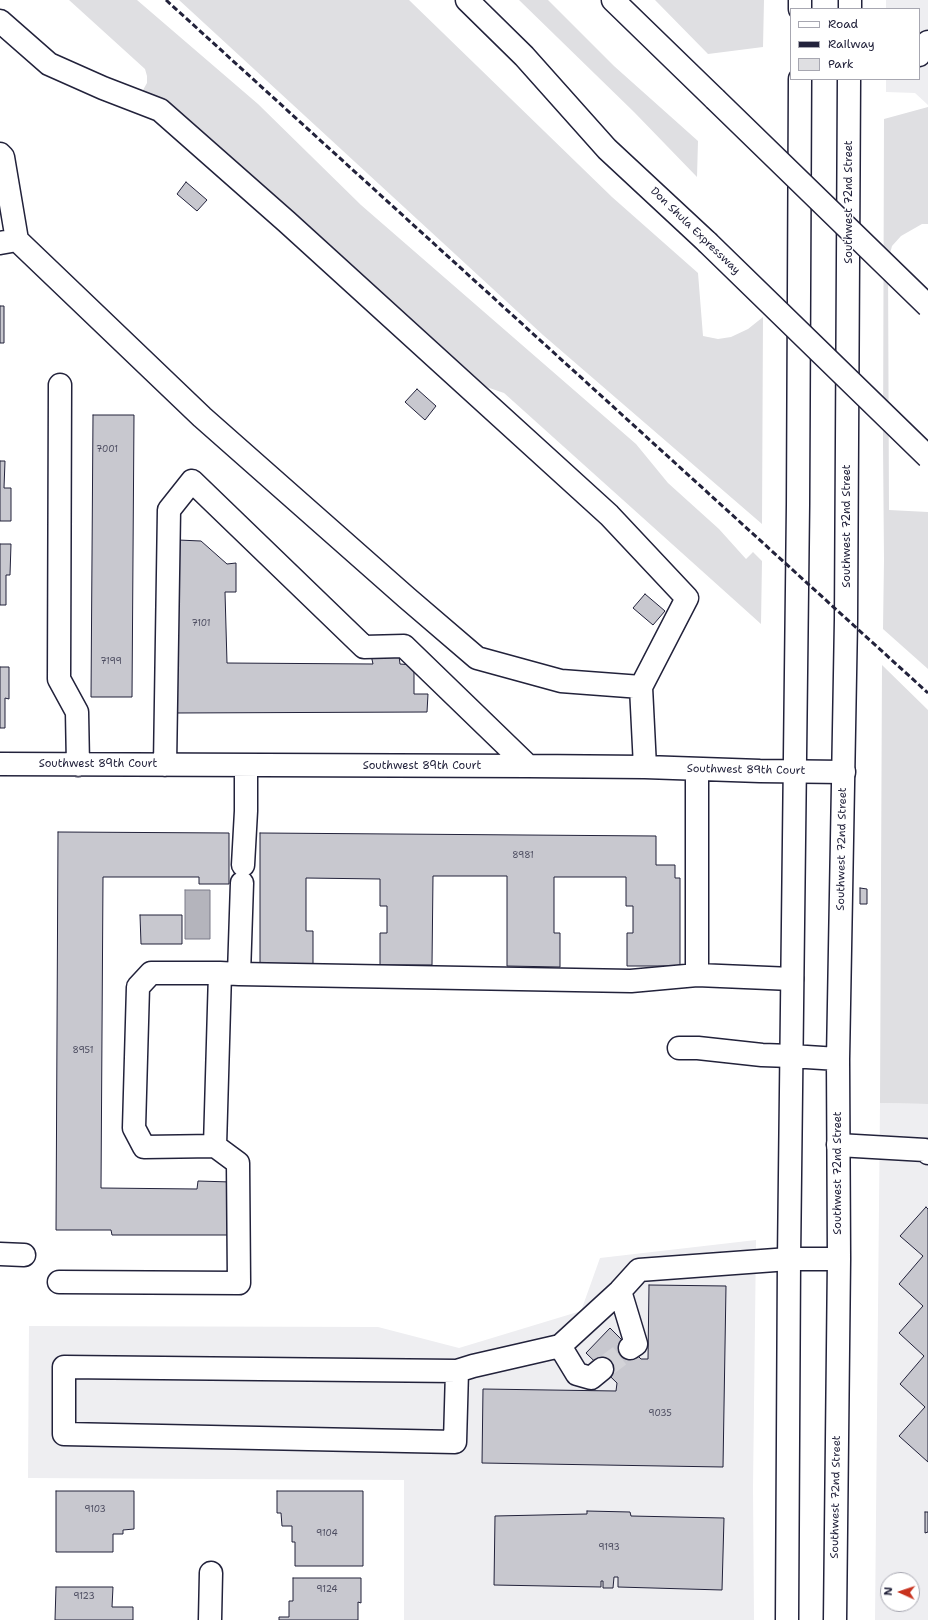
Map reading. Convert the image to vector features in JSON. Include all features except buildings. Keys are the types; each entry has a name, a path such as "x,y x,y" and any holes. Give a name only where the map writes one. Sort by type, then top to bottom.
{"main road":[{"name":"Don Shula Expressway","path":"467,0 524,56 607,149 707,242 928,457"},
{"path":"613,0 928,306"},
{"path":"0,20 49,64 103,88 160,110 293,228 609,515 687,598 641,687 645,767"},
{"path":"920,54 928,42"},
{"path":"787,1620 800,80"},
{"name":"Southwest 72nd Street","path":"835,1620 839,1259 838,1059 847,589 849,80"},
{"path":"0,154 3,157 9,242 202,417 477,658 561,681 641,687"},
{"path":"60,386 59,679 77,712 78,765"},
{"path":"165,765 169,510 192,481 364,647 404,646 528,766"},
{"name":"Southwest 89th Court","path":"0,764 645,767 795,772 844,772"},
{"path":"215,1146 229,974 242,874 246,811 246,765"},
{"path":"697,769 697,975"},
{"path":"59,1282 238,1283 238,1163 215,1146 144,1147 134,1128 138,987 151,973 631,981 697,975 792,979"},
{"path":"679,1048 698,1048 762,1055 838,1059"},
{"path":"838,1145 925,1150 928,1153"},
{"path":"0,1254 24,1254"},
{"path":"457,1371 455,1442 64,1434 64,1367 457,1371 560,1346 620,1291 639,1270 789,1259 839,1259"},
{"path":"620,1291 636,1344 630,1348"},
{"path":"560,1346 578,1374 591,1378 602,1369"},
{"path":"210,1620 211,1573"}],"shaded area":[{"path":"886,0 928,0 928,105 915,93 886,92 886,80 920,80 920,8 886,8"},
{"path":"185,890 210,890 210,939 185,939"},
{"path":"880,1103 928,1104 928,1620 875,1620"},
{"path":"756,1240 753,1488 754,1620 404,1620 404,1480 28,1478 29,1326 378,1327 459,1348 581,1311 600,1258"}],"green space":[{"path":"69,0 137,0 258,104 361,205 636,444 668,483 719,529 746,559 753,552 762,561 761,624 504,393 472,382 138,93 143,90 147,83 145,69"},
{"path":"179,0 409,0 612,197 698,273 703,336 718,339 731,337 748,329 763,317 762,524 543,335"},
{"path":"519,0 548,0 614,66 698,141 697,177 634,112"},
{"path":"655,0 764,0 763,47 708,54"},
{"path":"928,107 928,224 922,224 901,236 892,246 888,261 889,510 928,512 928,669 883,629 883,444 884,119"},
{"path":"882,665 928,710 928,1104 880,1103"}],"tunnel":[{"path":"602,1369 630,1348"}],"railway":[{"path":"166,0 928,693"}]}
